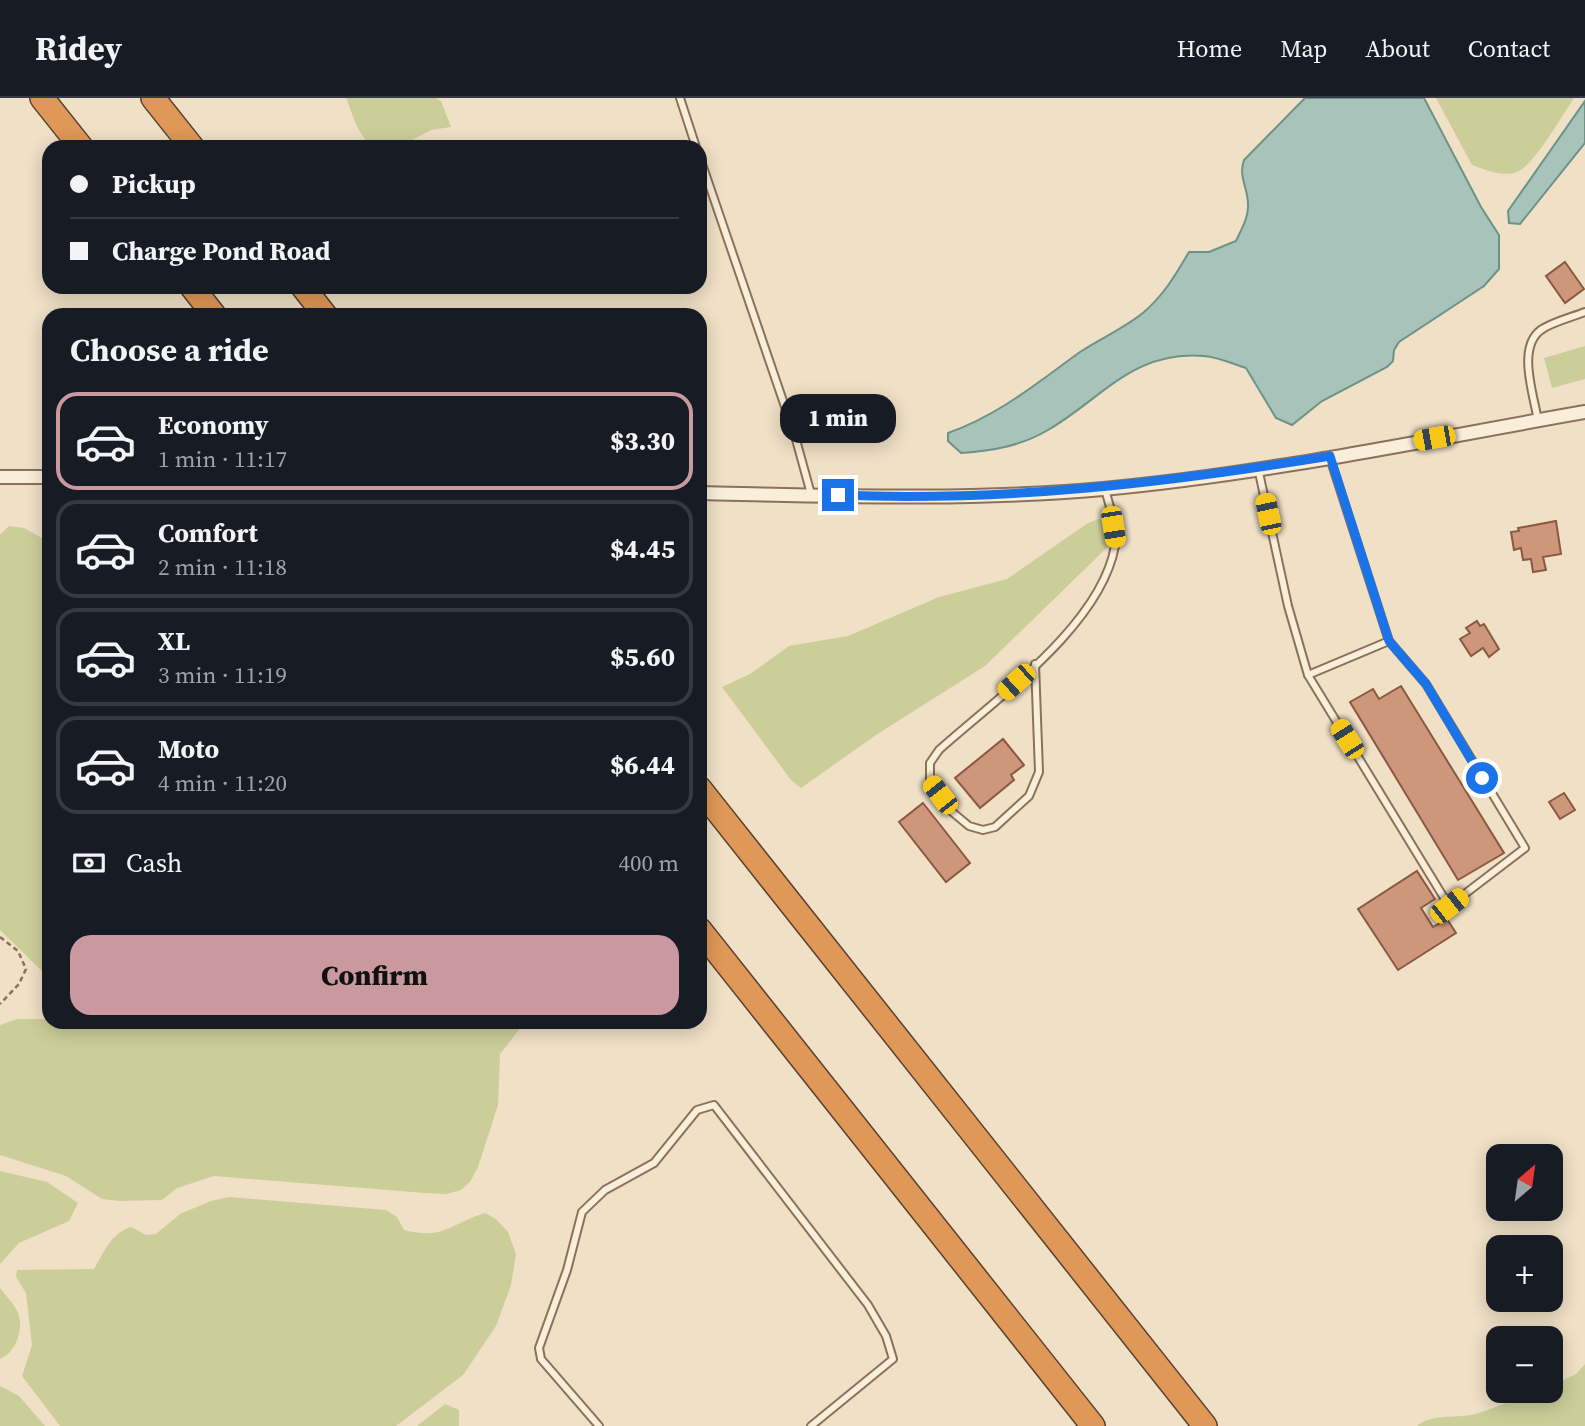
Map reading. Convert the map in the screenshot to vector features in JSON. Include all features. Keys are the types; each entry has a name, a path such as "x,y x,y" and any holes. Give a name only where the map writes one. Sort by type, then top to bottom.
{"highway":[{"path":"42,98 75,140"},
{"path":"153,98 186,140"},
{"path":"198,294 208,308"},
{"path":"308,294 320,308"},
{"path":"707,798 1205,1426"},
{"path":"707,939 1093,1426"}],"street":[{"path":"707,493 926,497 1105,489 1258,468 1585,412"},
{"path":"0,477 42,477"}],"lane":[{"path":"680,98 694,140"},
{"path":"707,178 796,436 811,494"},
{"path":"1538,421 1527,352 1534,336 1543,328 1585,312"},
{"path":"1258,468 1288,606 1308,675 1449,906 1525,848 1426,684 1389,641 1330,456"},
{"path":"1035,664 1040,772 1028,796 995,827 983,830 969,826 951,811 930,782 930,763 939,750 1082,618 1105,582 1116,544 1105,489"},
{"path":"1308,675 1389,641"},
{"path":"599,1426 541,1359 539,1348 565,1273 582,1212 604,1190 654,1163 697,1111 714,1105 868,1305 886,1336 893,1359 811,1426"}],"path":[{"path":"0,937 18,951 26,969 19,984 0,1004"}],"green space":[{"path":"346,98 436,98 441,101 451,127 431,130 412,140 365,140 357,127"},
{"path":"1436,98 1574,98 1535,156 1521,170 1510,174 1496,173 1472,165"},
{"path":"1585,346 1585,379 1552,388 1544,358"},
{"path":"1105,517 1113,520 1122,533 985,666 876,735 801,788 791,780 722,687 750,674 789,646 848,636 939,597 1007,579 1088,523"},
{"path":"9,526 24,528 42,538 42,971 0,930 0,535"},
{"path":"17,1019 42,1019 42,1029 520,1029 500,1054 498,1105 478,1167 470,1182 461,1190 446,1194 425,1193 214,1176 177,1188 162,1200 120,1201 102,1199 66,1176 0,1155 0,1025"},
{"path":"0,1171 47,1182 78,1203 69,1221 19,1243 0,1264"},
{"path":"229,1197 386,1210 397,1217 404,1230 418,1233 438,1232 485,1213 496,1219 508,1232 516,1254 511,1285 496,1326 463,1375 396,1426 60,1426 22,1376 32,1345 26,1293 16,1277 17,1270 94,1269 109,1244 124,1230 131,1227 146,1235 156,1234 180,1214 211,1201"},
{"path":"0,1288 16,1309 20,1322 14,1347 0,1359"},
{"path":"1585,1364 1585,1426 1417,1426 1422,1422 1443,1417 1471,1415 1506,1403 1563,1403 1563,1380 1576,1374"},
{"path":"0,1386 19,1396 45,1426 0,1426"},
{"path":"445,1404 459,1410 459,1426 417,1426"}],"water":[{"path":"1305,98 1424,98 1481,207 1499,235 1499,269 1484,286 1399,342 1394,350 1393,361 1387,367 1322,401 1292,425 1276,418 1246,368 1204,356 1179,356 1138,368 1048,430 1017,444 961,453 948,441 948,433 1001,408 1080,352 1144,312 1164,291 1189,252 1209,252 1236,241 1248,209 1242,171 1244,160"},
{"path":"1585,101 1585,143 1520,224 1509,223 1508,211"}],"building":[{"path":"1565,262 1584,289 1565,303 1546,276"},
{"path":"1556,521 1561,554 1543,557 1546,570 1533,572 1531,559 1523,560 1521,548 1514,550 1511,532 1519,531 1518,528"},
{"path":"1477,621 1480,626 1484,624 1499,649 1489,657 1483,648 1471,656 1460,639 1470,633 1466,628"},
{"path":"1401,686 1504,853 1458,880 1350,702 1373,689 1379,699"},
{"path":"1003,739 1024,765 1011,775 1014,780 980,808 955,778"},
{"path":"1564,793 1575,810 1560,819 1549,802"},
{"path":"923,803 970,863 946,882 899,822"},
{"path":"1417,871 1435,899 1421,908 1433,927 1447,919 1456,933 1398,970 1358,909"}],"route":[{"path":"838,495 926,497 1069,492 1195,478 1330,456 1389,641 1426,684 1482,778"}]}
